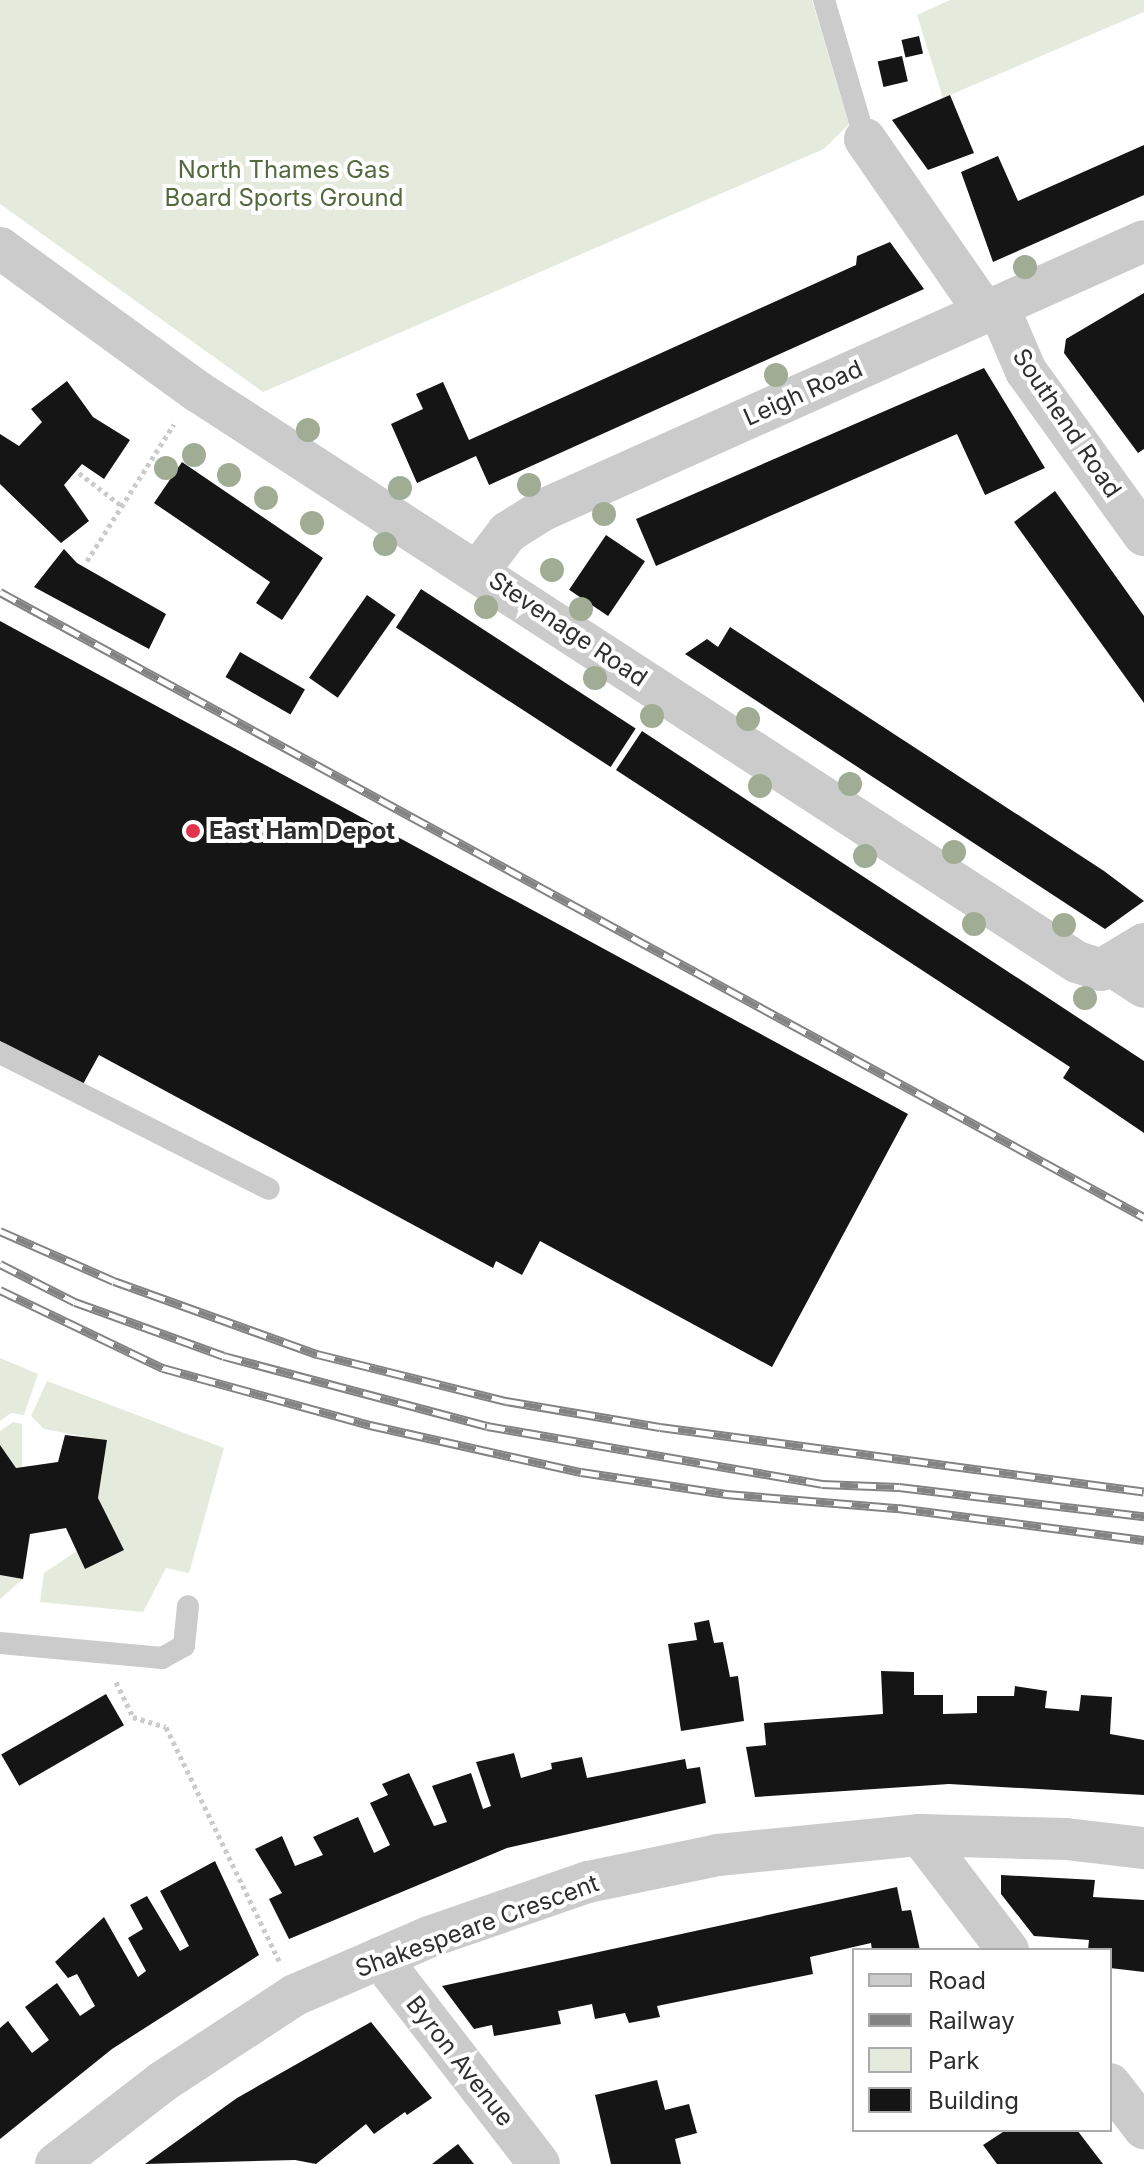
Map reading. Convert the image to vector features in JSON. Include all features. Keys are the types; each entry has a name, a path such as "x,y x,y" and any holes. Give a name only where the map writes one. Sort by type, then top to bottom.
{"street":[{"name":"Southend Road","path":"865,139 992,309 1026,371 1144,535"},
{"name":"Leigh Road","path":"479,570 508,532 543,510 1144,241"},
{"name":"Stevenage Road","path":"0,248 197,391 479,570 1077,962 1090,969 1133,966"},
{"name":"Shakespeare Crescent","path":"56,2164 162,2082 295,1995 380,1958 588,1882 718,1855 920,1835 1066,1839 1144,1848"},
{"path":"920,1835 1006,1948"},
{"name":"Byron Avenue","path":"380,1958 539,2164"},
{"path":"1112,2087 1144,2128"}],"lane":[{"path":"824,0 865,139"},
{"path":"0,1053 269,1189"},
{"path":"0,1643 162,1658 184,1646 188,1606"}],"path":[{"path":"87,561 197,391"},
{"path":"79,473 122,506"},
{"path":"106,1653 133,1717 166,1727 295,1995"}],"green space":[{"name":"North Thames Gas Board Sports Ground","path":"0,0 812,0 849,124 824,149 263,392 0,204"},
{"path":"950,0 1144,0 1144,12 943,98 917,15"},
{"path":"0,1358 38,1374 24,1415 11,1413 0,1421"},
{"path":"47,1381 224,1448 189,1573 166,1568 143,1612 40,1602 44,1573 77,1551 86,1568 124,1550 98,1498 107,1441 44,1429 31,1416"},
{"path":"13,1422 22,1424 22,1467 16,1468 0,1445 0,1431"},
{"path":"0,1575 23,1579 0,1599"}],"building":[{"path":"919,36 923,54 906,58 901,40"},
{"path":"902,56 908,81 883,87 878,62"},
{"path":"950,95 974,153 928,170 892,120"},
{"path":"1144,145 1144,195 993,262 961,172 998,156 1018,201"},
{"path":"890,242 924,289 489,485 476,456 417,483 391,424 423,409 416,394 443,382 469,440 856,265 857,256"},
{"path":"1144,293 1144,449 1138,453 1064,353 1066,339"},
{"path":"984,368 1045,468 985,495 957,434 656,566 636,519"},
{"path":"67,381 93,417 130,440 104,479 82,464 64,485 89,521 61,543 0,484 0,434 19,446 42,422 31,409"},
{"path":"182,462 323,558 282,620 256,603 270,582 154,503"},
{"path":"1055,491 1144,616 1144,703 1014,522"},
{"path":"606,535 645,561 608,616 569,590"},
{"path":"64,549 77,563 166,614 149,649 34,587"},
{"path":"421,589 636,728 611,767 396,628"},
{"path":"367,595 396,615 338,698 309,678"},
{"name":"East Ham Depot","path":"0,621 908,1114 772,1367 540,1241 522,1275 496,1261 493,1268 99,1055 82,1086 0,1041"},
{"path":"730,627 1104,871 1144,901 1105,929 685,654 707,639 718,647"},
{"path":"240,652 305,690 290,715 226,677"},
{"path":"642,731 1144,1061 1144,1133 1063,1078 1070,1067 616,770"},
{"path":"65,1435 107,1440 98,1498 124,1550 85,1569 66,1528 30,1534 23,1579 0,1575 0,1445 16,1468 58,1462"},
{"path":"709,1620 714,1643 723,1642 730,1677 738,1676 744,1721 681,1731 668,1644 697,1640 694,1623"},
{"path":"881,1671 914,1672 914,1695 943,1695 943,1714 977,1713 977,1696 1014,1696 1015,1686 1047,1691 1045,1708 1079,1711 1081,1695 1112,1697 1110,1734 1144,1740 1144,1795 949,1784 755,1797 746,1747 766,1745 764,1723 883,1714"},
{"path":"106,1694 124,1725 19,1786 1,1754"},
{"path":"514,1753 521,1778 552,1769 551,1763 582,1757 587,1778 685,1759 687,1769 700,1767 706,1803 507,1848 289,1939 269,1899 282,1893 255,1849 282,1836 295,1866 323,1855 313,1837 358,1817 374,1853 390,1845 370,1803 388,1795 382,1784 409,1773 434,1826 447,1822 432,1786 471,1773 483,1809 491,1806 476,1762"},
{"path":"215,1861 259,1955 112,2049 0,2139 0,2028 8,2021 32,2053 49,2040 25,2007 57,1983 80,2016 95,2006 77,1974 68,1978 55,1962 104,1917 138,1977 146,1971 128,1938 143,1929 130,1905 147,1896 180,1951 189,1946 160,1891"},
{"path":"1001,1875 1095,1880 1093,1897 1144,1900 1144,1972 1112,1968 1112,1948 1088,1948 1089,1940 1034,1936 1001,1894"},
{"path":"897,1887 902,1911 911,1910 920,1948 872,1948 871,1943 810,1957 813,1974 657,2006 660,2017 629,2023 625,2013 595,2019 592,2004 558,2011 561,2024 494,2036 492,2025 474,2029 442,1986"},
{"path":"371,2022 432,2098 407,2115 405,2112 374,2134 366,2124 316,2164 295,2160 145,2164 237,2098"},
{"path":"657,2080 665,2110 689,2104 697,2133 675,2139 681,2164 611,2164 595,2095"},
{"path":"1003,2132 1079,2132 1103,2164 997,2164 983,2145"},
{"path":"458,2144 474,2164 432,2164"}],"railway":[{"path":"0,592 1144,1217"},
{"path":"0,1231 114,1281 317,1354 506,1401 660,1427 1144,1492"},
{"path":"0,1264 75,1302 224,1356 487,1426 822,1484 899,1487 1144,1516"},
{"path":"0,1290 163,1368 370,1425 581,1472 726,1494 898,1508 1144,1540"}],"place":[{"name":"East Ham Depot","path":"193,831"}]}
